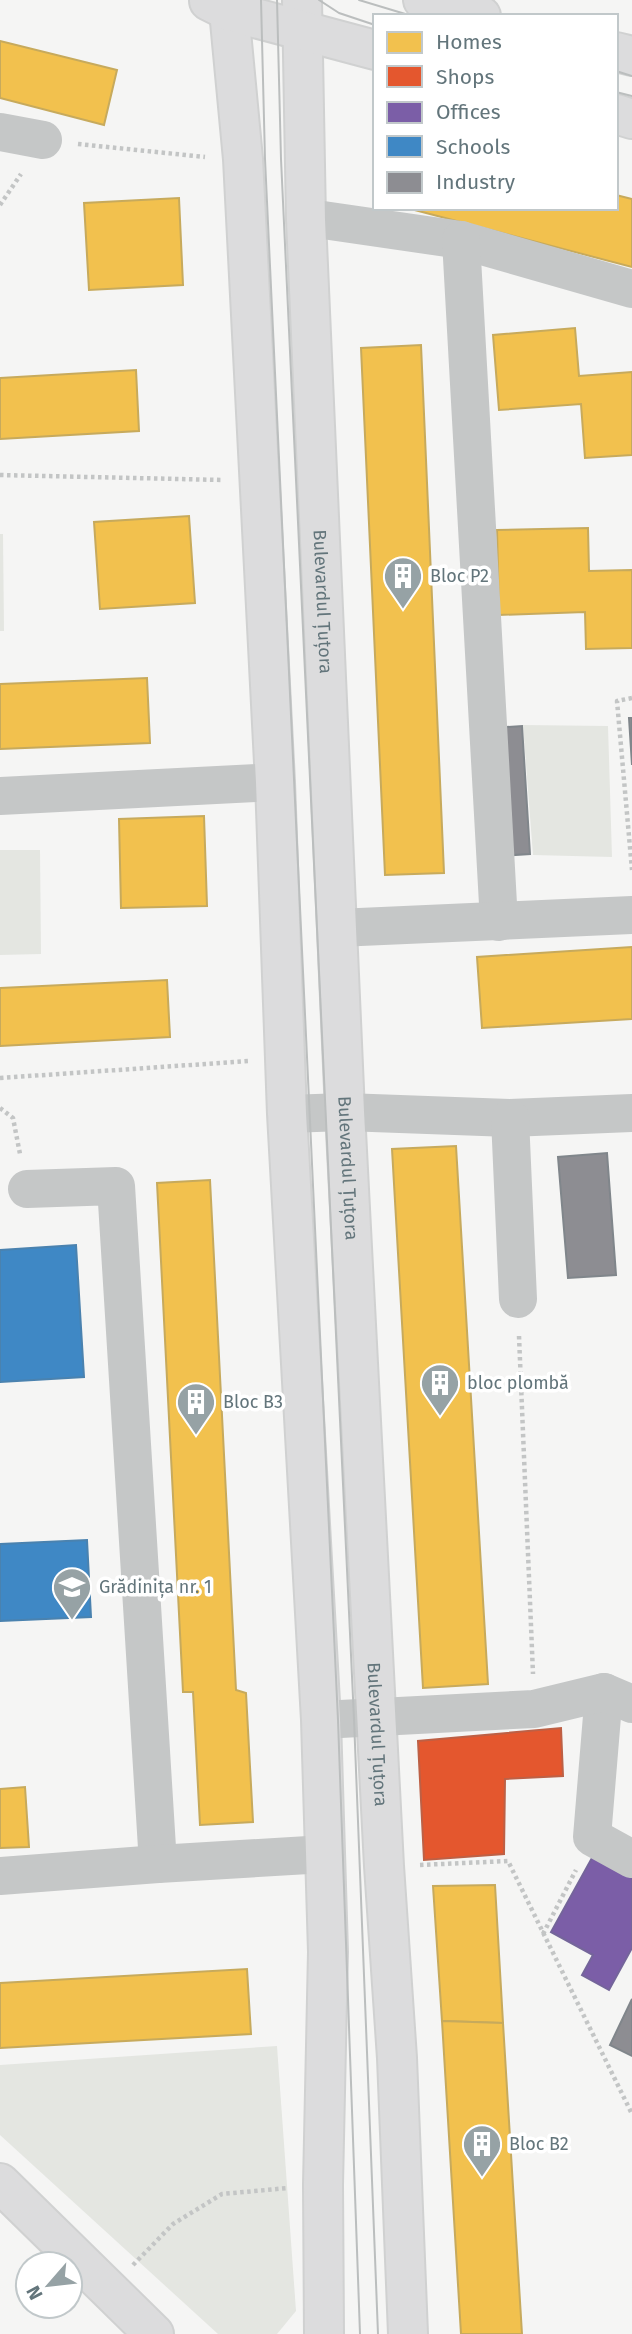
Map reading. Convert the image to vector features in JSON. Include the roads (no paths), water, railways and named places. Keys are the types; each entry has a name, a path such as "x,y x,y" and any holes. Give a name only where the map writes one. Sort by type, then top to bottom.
{"main road":[{"path":"423,0 474,14"},
{"path":"323,2334 328,1952 321,1720 287,1114 275,782 243,159 221,4 302,15 373,49"},
{"name":"Bulevardul Țuțora","path":"302,15 306,220 345,1112 384,1866 397,2058 408,2334"},
{"path":"0,2183 154,2334"}],"street":[{"path":"0,132 43,140"},
{"path":"306,220 323,220 461,240 632,289"},
{"path":"461,240 499,922"},
{"path":"0,796 275,782"},
{"path":"337,928 632,915"},
{"path":"287,1114 345,1112 510,1118 632,1113"},
{"path":"510,1118 518,1299"},
{"path":"27,1189 116,1186 158,1864"},
{"path":"321,1720 534,1709 618,1698 592,1838 632,1859"},
{"path":"0,1876 325,1854"}],"tram line":[{"path":"261,0 265,159 338,1720 360,2334"},
{"path":"277,0 281,159 354,1719 378,2334"},
{"path":"319,0 339,13 373,24"},
{"path":"359,0 405,14"},
{"path":"618,72 632,76"},
{"path":"618,92 632,96"}],"place":[{"name":"Bloc P2","path":"403,610"},
{"name":"bloc plombă","path":"440,1417"},
{"name":"Bloc B3","path":"196,1436"},
{"name":"Grădinița nr. 1","path":"72,1621"},
{"name":"Bloc B2","path":"482,2178"}]}
